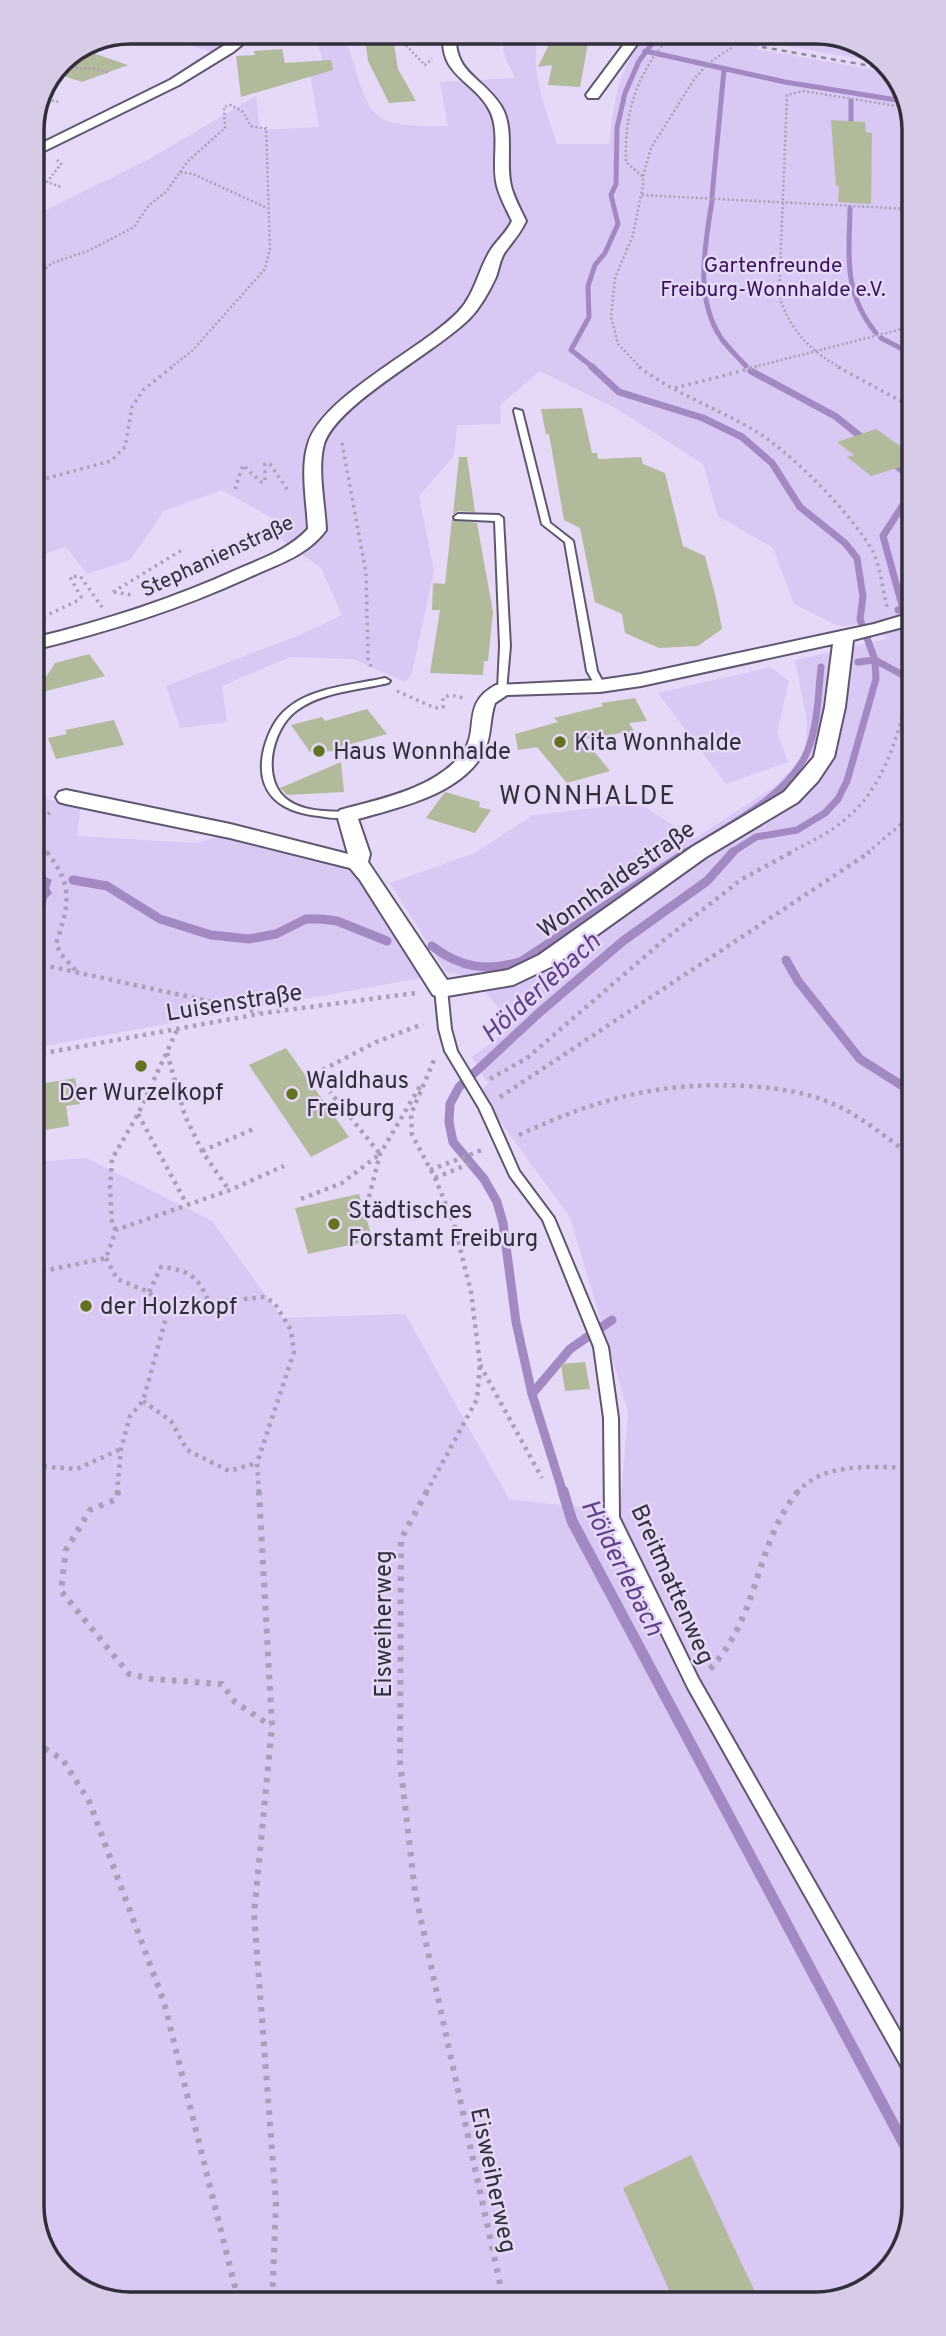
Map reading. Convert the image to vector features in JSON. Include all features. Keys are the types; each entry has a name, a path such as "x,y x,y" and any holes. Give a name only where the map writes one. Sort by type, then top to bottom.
{"street":[{"path":"44,147 180,78 236,44"},
{"name":"Stephanienstraße","path":"44,641 151,612 196,595 300,548 317,530 316,444 339,411 434,342 459,320 478,297 496,252 516,230 519,221 504,186 499,116 488,97 450,61 448,44"},
{"path":"593,95 630,44"},
{"path":"357,863 359,853 347,815 413,793 459,768 472,755 479,740 483,706 488,697 503,689 600,686 641,680 895,624"},
{"name":"Wonnhaldestraße","path":"441,989 513,977 547,960 699,852 791,797 824,757 846,634"},
{"path":"66,797 230,831 357,863 368,875 441,989"}],"lane":[{"path":"518,411 546,524 569,541 592,671 600,686"},
{"path":"458,517 499,518 505,646 503,689"},
{"path":"347,815 302,809 284,802 273,793 268,777 268,750 279,720 294,707 384,681"},
{"name":"Breitmattenweg","path":"441,989 451,1052 485,1107 514,1173 548,1218 601,1348 611,1418 612,1517 693,1683 902,2051"}],"path":[{"path":"406,44 418,61 426,65 436,54"},
{"path":"643,177 626,162 626,136 631,102 652,54 662,44"},
{"path":"734,46 704,67 651,148 631,243 619,267 610,321 618,346 626,356 652,376 768,439 861,534 875,558 884,586 885,603 895,624"},
{"path":"74,64 79,69 92,68 110,73"},
{"path":"899,106 803,91 790,92 785,98 779,296 781,307 792,328 814,351 902,400"},
{"path":"50,100 59,102"},
{"path":"44,270 52,263 88,251 134,226 149,205 167,191 180,172 182,164 206,148 225,128 224,107 231,106 243,112 251,126 265,128 270,248 265,269 193,351 143,390 132,407 125,447 111,461 44,479"},
{"path":"46,161 58,160 61,164 47,182 61,187"},
{"path":"180,172 193,174 267,208"},
{"path":"642,195 902,209"},
{"path":"675,388 902,329"},
{"path":"339,411 344,460 366,573 368,658 372,670"},
{"path":"235,489 243,465 261,482 265,482 265,464 270,464 291,497"},
{"path":"113,592 183,550"},
{"path":"44,616 79,600 81,597 70,577 80,576 104,610"},
{"path":"405,696 442,709 443,697 460,696"},
{"path":"474,1089 527,1058 664,940 742,879 830,831 851,815 872,788 895,744 902,718"},
{"path":"485,1107 572,1052 765,919 884,842 902,826"},
{"path":"44,847 51,855 68,897 57,944 61,954 79,974"},
{"path":"44,966 264,1013"},
{"name":"Luisenstraße","path":"44,1053 264,1013 441,989"},
{"path":"315,1074 376,1042 444,1017"},
{"path":"116,1230 112,1223 110,1188 112,1159 138,1114 178,1027"},
{"path":"167,1052 185,1116 202,1151 230,1190"},
{"name":"Eisweiherweg","path":"369,1197 380,1154 430,1071 411,1114 412,1135 435,1178 454,1224 471,1292 480,1364 477,1399 401,1539 400,1761 415,1892 502,2292"},
{"path":"430,1170 596,1103 640,1091 685,1087 746,1087 824,1100 851,1112 902,1149"},
{"path":"301,1199 342,1183 380,1154 330,1092"},
{"path":"138,1114 186,1203"},
{"path":"202,1151 256,1128"},
{"path":"435,1178 471,1163"},
{"path":"272,1726 235,1702 222,1684 152,1679 129,1674 61,1591 66,1550 90,1510 117,1499 121,1449 130,1416 143,1401 167,1314 149,1292 117,1279 106,1258 116,1230 186,1203 230,1190 284,1166"},
{"path":"44,1271 106,1258"},
{"path":"149,1292 161,1267 186,1270 200,1278 209,1303 263,1297 274,1303 284,1315 291,1330 294,1352 257,1463 272,1726 254,1914 276,2203 272,2292"},
{"path":"480,1364 542,1478"},
{"path":"143,1401 158,1409 180,1429 187,1450 229,1471 257,1463"},
{"path":"44,1467 76,1469 121,1449"},
{"path":"693,1683 723,1658 734,1640 776,1524 790,1499 811,1478 844,1471 902,1468"},
{"path":"44,1748 63,1760 89,1801 159,1989 236,2292"}],"green space":[{"path":"187,44 227,44 214,53"},
{"name":"Gartenfreunde Freiburg-Wonnhalde e.V.","path":"317,44 347,44 368,103 375,113 385,120 400,124 448,126 440,82 515,78 503,44 537,44 537,74 557,144 610,144 613,113 620,84 631,57 640,44 762,44 756,49 879,71 891,87 902,118 902,2218 891,2249 869,2275 844,2288 828,2292 124,2292 97,2286 77,2275 55,2249 44,2218 44,1161 86,1158 212,1221 282,1318 405,1314 509,1499 620,1512 628,1412 570,1217 479,1093 488,1083 472,1057 513,1026 474,978 446,972 390,883 475,853 533,815 639,803 694,839 774,787 805,756 807,721 795,660 886,639 873,622 836,625 794,604 773,548 718,516 703,464 617,409 540,371 500,405 501,424 457,425 454,456 419,496 434,571 411,676 405,682 353,659 290,657 222,686 227,722 180,728 166,686 300,635 342,615 321,568 272,533 274,519 222,490 164,511 130,560 87,574 66,547 44,554 44,211 151,158 256,96 260,130 319,127 310,73 323,61"},
{"path":"775,44 833,45 868,60"},
{"path":"770,667 789,681 777,733 788,762 726,784 658,693"},
{"path":"44,799 81,805 77,836 195,843 218,837 237,838 337,862 362,874 375,892 421,978 44,1046 44,913 49,888 44,872"}],"shaded area":[{"path":"44,874 52,880 49,888 52,893 47,898 44,913"}],"building":[{"path":"366,44 394,44 398,69 416,101 389,103 368,61"},
{"path":"549,44 588,44 580,87 548,85 552,65 538,67"},
{"path":"282,49 285,63 331,60 333,70 241,97 236,56 255,55 254,51"},
{"path":"92,53 128,65 82,82 62,76"},
{"path":"831,120 865,122 866,132 872,133 871,204 838,202 839,186 836,186"},
{"path":"582,408 592,453 597,453 598,459 641,457 643,464 665,473 683,546 705,556 722,629 698,646 659,648 625,633 622,614 595,602 580,528 564,520 549,434 546,434 541,409"},
{"path":"876,429 902,447 902,466 871,476 847,457 854,455 837,442"},
{"path":"459,457 467,457 475,512 458,511 453,515"},
{"path":"452,519 477,523 493,612 488,661 484,661 483,675 430,673 440,610 432,610 433,583 445,584"},
{"path":"89,654 105,676 44,692 44,680 55,663"},
{"path":"635,698 647,721 629,723 634,731 584,739 610,771 567,783 537,747 518,750 515,734 558,722 554,718 603,706 601,703"},
{"path":"367,709 387,734 340,747 340,751 310,752 291,725 322,717 325,721"},
{"path":"114,720 124,745 56,759 48,738 67,734 65,730"},
{"path":"341,762 344,792 287,795 280,788"},
{"path":"445,792 480,802 479,807 491,810 475,833 426,818"},
{"name":"Waldhaus Freiburg","path":"286,1048 349,1137 311,1157 249,1065"},
{"path":"75,1078 80,1104 66,1106 69,1126 44,1130 44,1083"},
{"name":"Städtisches Forstamt Freiburg","path":"359,1194 373,1240 308,1254 295,1208"},
{"path":"585,1362 590,1389 565,1391 561,1364"},
{"path":"691,2155 755,2292 670,2292 623,2188"}],"waterway":[{"name":"Hölderlebach","path":"646,51 652,44"},
{"name":"Hölderlebach","path":"594,368 571,350 589,317 588,286 595,265 605,253 618,224 611,195 616,184 617,128 625,93 639,61 646,51"},
{"path":"646,51 785,82 897,100"},
{"path":"712,196 724,70"},
{"path":"851,101 851,131"},
{"path":"712,201 704,271 707,306 721,338 746,366"},
{"path":"850,208 849,258 853,289 865,318 876,333"},
{"path":"881,338 902,349"},
{"name":"Hölderlebach","path":"592,367 619,392 703,418 742,437 772,463 800,507 845,543 857,558 863,597 860,619 875,660"},
{"path":"751,371 835,416 865,440"},
{"path":"890,460 902,470"},
{"path":"902,506 883,536 902,605"},
{"path":"898,610 902,609"},
{"name":"Hölderlebach","path":"731,853 756,837 797,830 825,813 838,799 847,781 876,679 875,660"},
{"path":"858,662 875,660"},
{"path":"875,660 901,674"},
{"path":"685,853 754,810 786,783 798,768 807,752 813,732 821,667"},
{"path":"432,946 453,959 475,966 498,966 522,961 687,852"},
{"name":"Hölderlebach","path":"532,1394 516,1322 503,1223 497,1202 484,1179 453,1142 449,1122 450,1104 459,1087 540,1012 623,941 707,881 733,852"},
{"path":"73,880 107,886 160,919 211,935 249,939 276,934 306,919 322,919 337,921 387,941"},
{"path":"786,960 798,981 860,1059 902,1086"},
{"path":"532,1394 570,1349 612,1320"},
{"name":"Hölderlebach","path":"532,1394 563,1493"},
{"name":"Hölderlebach","path":"563,1491 572,1521 902,2140"}],"railway":[{"path":"762,47 875,67"}],"place":[{"name":"Kita Wonnhalde","path":"560,742"},
{"name":"Haus Wonnhalde","path":"319,751"},
{"name":"Der Wurzelkopf","path":"141,1066"},
{"name":"Waldhaus Freiburg","path":"292,1094"},
{"name":"Städtisches Forstamt Freiburg","path":"334,1224"},
{"name":"der Holzkopf","path":"86,1306"}],"district":[{"name":"WONNHALDE","path":"588,795"}]}
